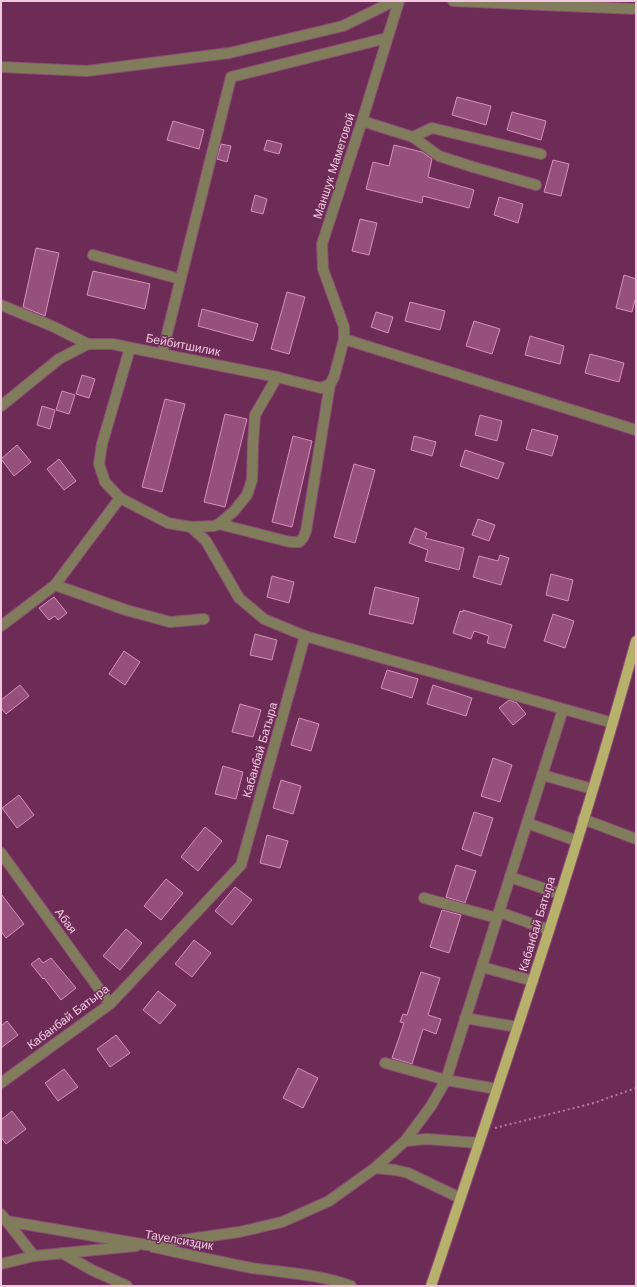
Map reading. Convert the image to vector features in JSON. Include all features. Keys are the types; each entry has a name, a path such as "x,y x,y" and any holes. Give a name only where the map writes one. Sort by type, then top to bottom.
{"main road":[{"name":"Кабанбай Батыра","path":"431,1286 533,981 613,723 636,641"}],"street":[{"path":"1,67 87,71 229,53 343,26 394,1"},
{"name":"Маншук Маметовой","path":"344,339 344,327 322,269 322,244 399,1"},
{"path":"453,1 636,9"},
{"path":"162,354 231,77 387,38"},
{"path":"362,121 413,137 439,156 472,168 536,185"},
{"path":"413,137 432,128 541,154"},
{"path":"93,255 180,280"},
{"path":"1,305 52,326 88,344"},
{"path":"219,524 290,542 299,542 303,538 306,531 330,384 334,377 344,339 636,430"},
{"name":"Бейбитшилик","path":"1,406 59,359 88,344 112,344 277,377 321,388 330,384"},
{"path":"130,348 102,444 99,464 105,482 120,498 168,523 191,527 214,526 219,524 247,495 252,480 252,443 255,415 277,377"},
{"path":"1,626 55,585 120,498"},
{"path":"191,527 206,541 239,598 264,619 305,636 613,723"},
{"path":"55,585 126,610 170,622 204,619"},
{"name":"Кабанбай Батыра","path":"1,1083 110,1004 241,865 305,636"},
{"path":"4,1218 147,1245 239,1232 282,1222 329,1201 375,1168 405,1141 430,1106 446,1080 563,709"},
{"path":"542,775 593,789"},
{"path":"583,819 636,839"},
{"path":"527,823 577,841"},
{"name":"Абая","path":"1,853 110,1004"},
{"path":"510,878 560,894"},
{"path":"424,898 498,915 549,930"},
{"path":"482,966 533,981"},
{"path":"465,1018 517,1027"},
{"path":"385,1063 446,1080 497,1089"},
{"path":"405,1141 427,1139 479,1143"},
{"path":"375,1168 408,1173 460,1198"},
{"path":"4,1218 34,1256"},
{"name":"Тауелсиздик","path":"1,1264 34,1256 147,1245 252,1268 333,1279 351,1286"},
{"path":"62,1253 92,1270 127,1286"}],"path":[{"path":"483,1131 594,1103 636,1088"}],"building":[{"path":"457,97 491,106 486,125 452,115"},
{"path":"512,112 546,121 541,140 507,130"},
{"path":"173,121 204,130 199,149 167,140"},
{"path":"267,140 282,144 279,154 264,150"},
{"path":"221,144 231,146 227,162 217,159"},
{"path":"394,145 422,152 432,159 428,177 474,190 469,208 423,196 422,203 366,189 373,162 389,166"},
{"path":"553,160 569,164 561,196 544,192"},
{"path":"255,195 267,199 263,214 251,211"},
{"path":"499,197 523,204 518,223 494,215"},
{"path":"360,219 377,223 369,255 352,251"},
{"path":"36,248 59,253 45,316 23,307"},
{"path":"93,271 150,284 145,309 87,295"},
{"path":"624,275 636,279 636,296 632,312 616,308"},
{"path":"287,292 305,297 289,354 271,349"},
{"path":"410,302 445,311 440,330 405,321"},
{"path":"202,309 258,324 253,341 198,326"},
{"path":"376,312 393,317 388,333 371,327"},
{"path":"474,321 500,329 492,354 466,346"},
{"path":"530,336 564,346 560,364 525,355"},
{"path":"590,354 624,363 619,382 585,373"},
{"path":"82,375 95,379 89,398 76,394"},
{"path":"62,391 75,395 69,414 56,410"},
{"path":"165,399 185,404 162,492 142,487"},
{"path":"42,406 55,410 50,429 37,425"},
{"path":"225,414 247,419 225,507 204,502"},
{"path":"480,415 502,421 497,441 475,435"},
{"path":"532,429 558,436 552,456 526,449"},
{"path":"293,436 312,441 292,527 272,522"},
{"path":"414,436 436,442 432,456 411,450"},
{"path":"17,445 31,462 14,476 1,459"},
{"path":"465,450 504,463 498,479 460,466"},
{"path":"59,459 76,481 64,490 47,469"},
{"path":"354,464 375,470 355,543 334,537"},
{"path":"478,519 495,525 489,541 472,535"},
{"path":"415,528 427,533 425,538 464,548 459,570 425,561 428,550 409,543"},
{"path":"500,555 509,558 501,585 473,577 479,556 498,561"},
{"path":"551,574 573,580 568,601 546,595"},
{"path":"272,576 294,582 289,603 267,597"},
{"path":"375,587 419,598 413,624 369,614"},
{"path":"54,597 67,613 58,620 55,616 49,620 39,608"},
{"path":"463,610 512,625 505,648 487,643 489,636 474,631 471,639 453,633 460,611 463,612"},
{"path":"553,614 574,621 565,648 544,641"},
{"path":"255,634 277,640 272,660 250,655"},
{"path":"124,651 140,662 125,685 109,674"},
{"path":"387,670 418,679 412,698 381,688"},
{"path":"20,685 29,696 6,714 1,708 1,700"},
{"path":"433,685 472,698 466,716 427,704"},
{"path":"509,700 517,703 526,714 513,725 499,708"},
{"path":"240,704 261,710 253,737 232,732"},
{"path":"299,718 319,724 311,751 291,745"},
{"path":"493,758 512,765 500,802 481,796"},
{"path":"223,766 243,772 236,799 215,794"},
{"path":"281,780 301,786 293,814 273,808"},
{"path":"19,795 34,815 17,828 2,808"},
{"path":"474,812 493,818 481,856 462,849"},
{"path":"205,827 222,841 198,871 181,857"},
{"path":"267,835 288,841 280,868 260,863"},
{"path":"456,865 476,871 465,903 446,897"},
{"path":"166,879 183,893 161,920 144,906"},
{"path":"235,887 252,900 232,925 215,911"},
{"path":"1,894 24,924 6,938 1,931"},
{"path":"442,910 461,915 449,953 430,947"},
{"path":"126,929 142,943 120,970 103,956"},
{"path":"194,940 211,953 192,977 175,964"},
{"path":"39,958 43,963 51,958 76,988 61,1000 31,964"},
{"path":"421,972 440,978 428,1015 441,1019 436,1034 423,1029 412,1064 392,1058 404,1023 400,1022 403,1014 407,1015"},
{"path":"158,991 176,1005 160,1024 143,1010"},
{"path":"7,1021 18,1035 1,1048 1,1026"},
{"path":"116,1035 130,1053 110,1067 97,1049"},
{"path":"298,1068 318,1078 303,1108 283,1098"},
{"path":"64,1069 78,1087 58,1101 45,1083"},
{"path":"12,1111 26,1129 6,1144 1,1137 1,1120"}]}
